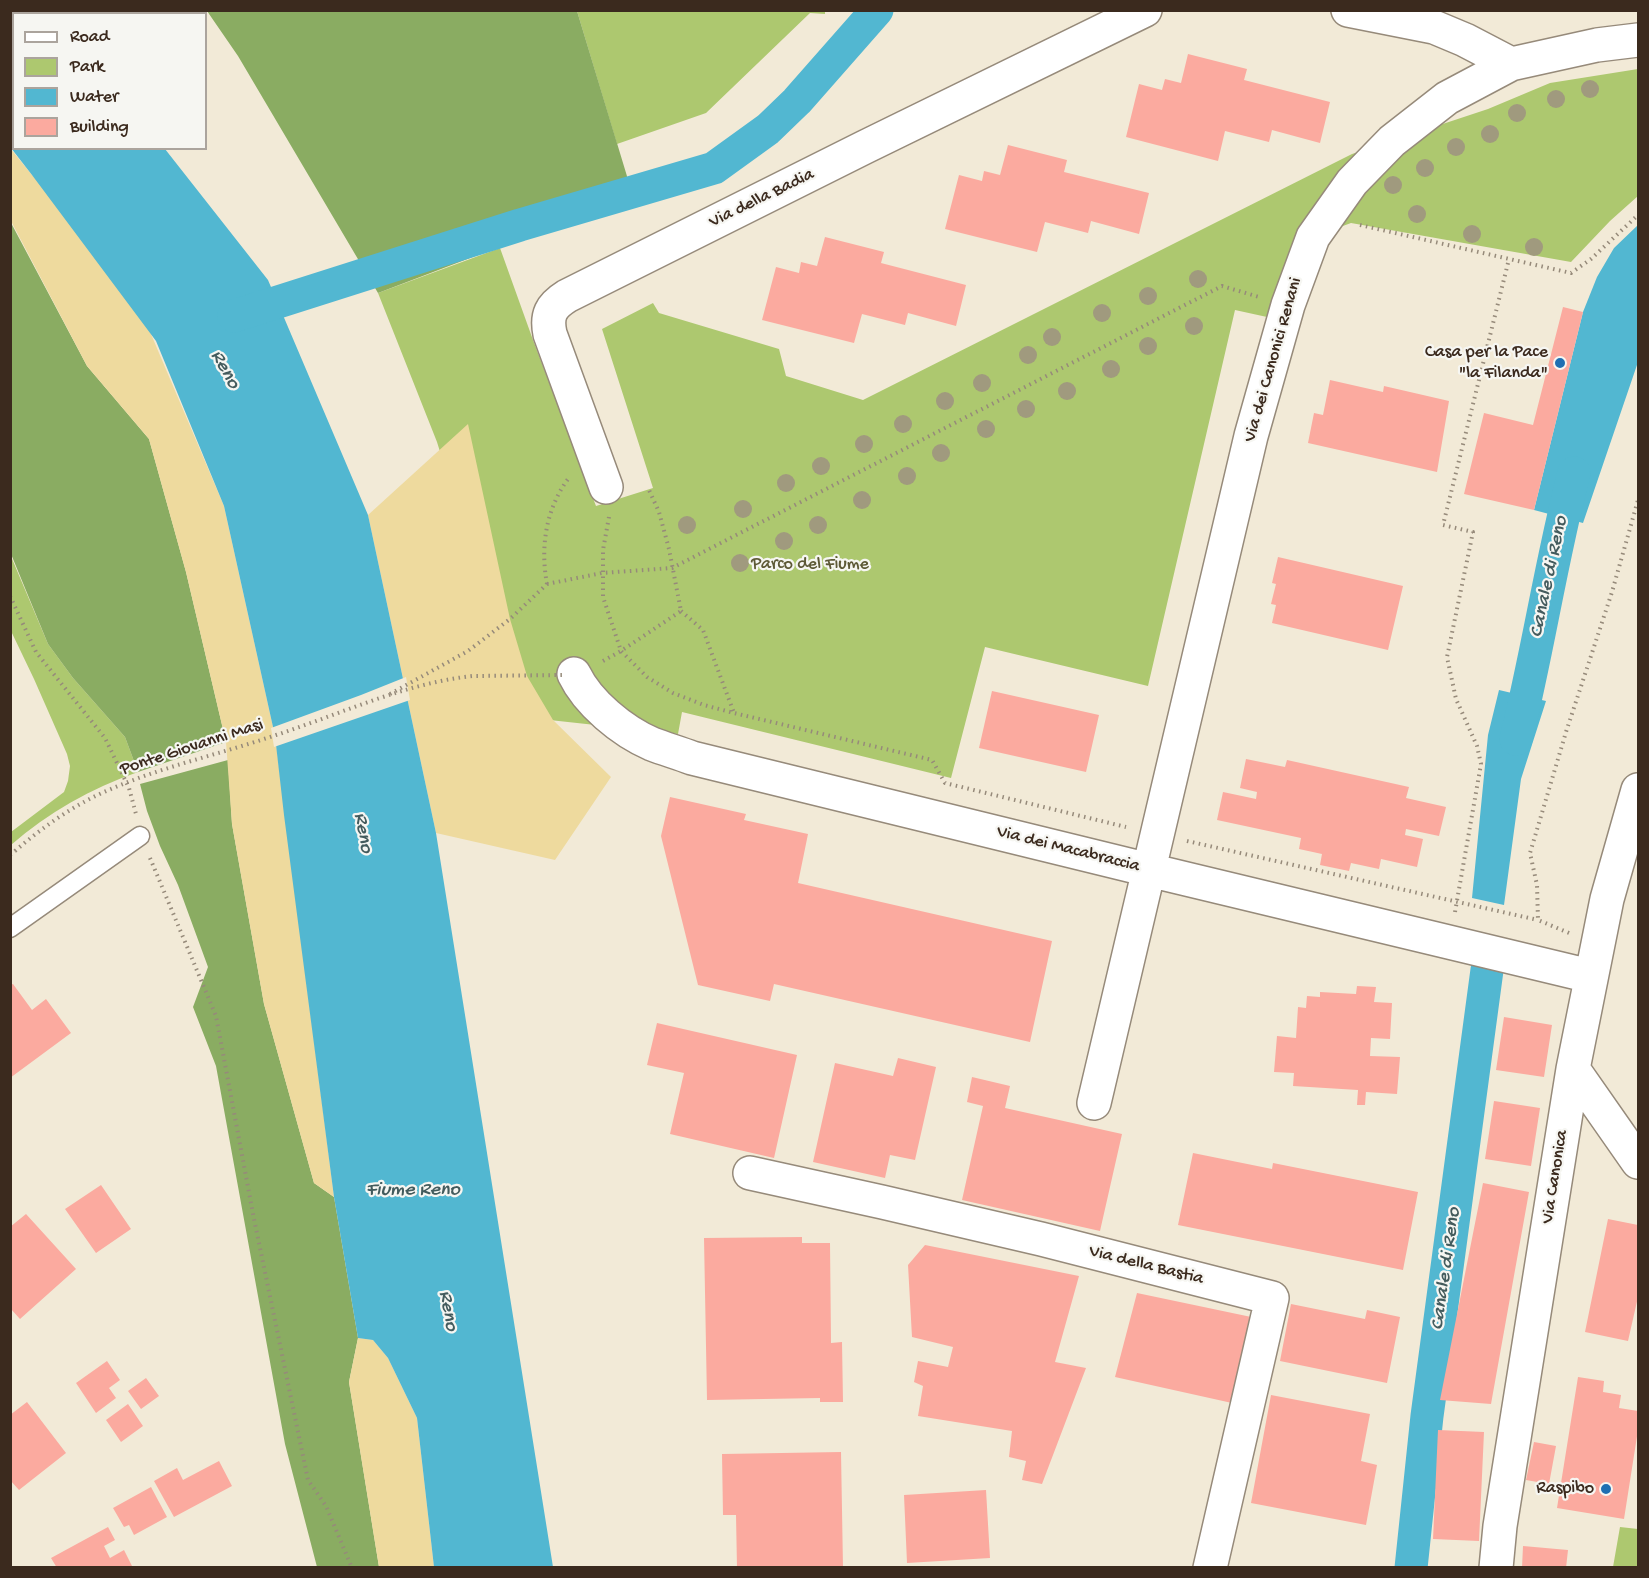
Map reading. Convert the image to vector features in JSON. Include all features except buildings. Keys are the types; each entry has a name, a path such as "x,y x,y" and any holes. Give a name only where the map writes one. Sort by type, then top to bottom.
{"street":[{"name":"Via della Badia","path":"606,487 550,334 549,315 557,302 865,147 1145,10"},
{"path":"1348,10 1434,27 1511,64"},
{"name":"Via dei Canonici Renani","path":"1094,1103 1251,436 1288,305 1313,237 1352,182 1392,141 1447,98 1511,64 1597,45 1638,40"},
{"name":"Via dei Macabraccia","path":"569,674 607,715 650,743 692,758 1590,976"},
{"name":"Via Canonica","path":"1496,1568 1500,1526 1573,1069 1607,899 1638,790"},
{"path":"1573,1069 1638,1162"},
{"name":"Via della Bastia","path":"750,1173 1030,1236 1272,1298 1210,1568"}],"lane":[{"path":"10,928 140,836"}],"path":[{"path":"1351,223 1571,273 1591,259 1638,215"},
{"path":"1449,942 1482,764 1477,746 1456,699 1447,657 1473,532 1443,525 1509,259"},
{"path":"594,452 573,472 560,489 550,516 544,542 547,584 602,573 672,568 1222,286 1260,298"},
{"path":"606,487 615,500 607,520 603,550 603,597 621,651 647,677 673,693 704,705 932,760 945,783 1127,827"},
{"path":"649,490 659,512 681,610 703,630 734,713"},
{"path":"1538,920 1538,885 1530,853 1566,732 1612,592 1638,500"},
{"name":"Ponte Giovanni Masi","path":"390,694 468,651 510,619 547,584"},
{"path":"10,596 36,652 105,738 132,797 140,836 216,1016 254,1219 308,1480 326,1506 352,1568"},
{"path":"621,651 681,610"},
{"name":"Ponte Giovanni Masi","path":"10,855 59,816 109,790 149,774 275,736 390,694 459,677 569,674"},
{"path":"1199,844 1538,920 1579,937"}],"green space":[{"path":"207,11 577,11 633,196 378,293 238,56"},
{"path":"577,11 825,11 825,14 810,13 706,113 617,144"},
{"name":"Parco del Fiume","path":"1638,69 1638,196 1610,221 1571,262 1351,223 1313,237 1288,305 1267,317 1235,310 1148,686 985,647 951,778 682,712 678,734 522,717 437,442 378,293 500,248 596,506 653,488 602,329 653,303 659,313 779,349 786,376 863,400 1352,154 1488,109 1550,83"},
{"path":"10,221 87,366 149,439 186,572 226,742 138,772 125,737 73,678 48,644 11,554"},
{"path":"10,554 48,644 73,678 125,737 138,772 71,802 40,822 11,845 11,832 64,792 70,766 67,754 11,631"},
{"path":"228,760 232,824 264,1004 314,1183 334,1197 358,1338 349,1382 379,1567 317,1567 285,1444 216,1066 193,1007 208,967 178,885 160,846 140,784"},
{"path":"1620,1527 1638,1529 1638,1567 1613,1567"}],"sand":[{"path":"10,148 32,175 117,254 224,506 275,736 334,1197 314,1183 264,1004 232,824 226,742 186,572 149,439 87,366 11,221"},
{"path":"468,424 510,619 527,676 553,720 611,777 555,860 436,833 368,515"},
{"path":"358,1338 373,1340 388,1358 417,1418 434,1567 379,1567 349,1382"}],"water":[{"name":"Fiume Reno","path":"10,11 66,11 12,12 11,148"},
{"name":"Fiume Reno","path":"13,150 166,150 268,280 368,515 436,833 553,1567 434,1567 417,1418 388,1358 373,1340 358,1338 334,1197 275,736 224,506 156,341"},
{"path":"1638,225 1638,362 1583,523 1534,510 1583,312 1597,277 1614,248"},
{"path":"1499,690 1546,701 1521,779 1504,905 1472,898 1488,735"}],"pier":[{"path":"406,677 410,700 274,747 271,728"}],"waterway":[{"path":"234,316 520,225 714,168 768,129 797,101 877,10"},
{"name":"Canale di Reno","path":"1516,739 1574,473"},
{"name":"Canale di Reno","path":"1411,1568 1427,1416 1487,970"}],"place":[{"name":"Casa per la Pace \"la Filanda\"","path":"1560,363"},
{"name":"Raspibo","path":"1606,1489"}],"water label":[{"name":"Reno","path":"224,370"},
{"name":"Reno","path":"362,833"},
{"name":"Reno","path":"447,1311"}]}
